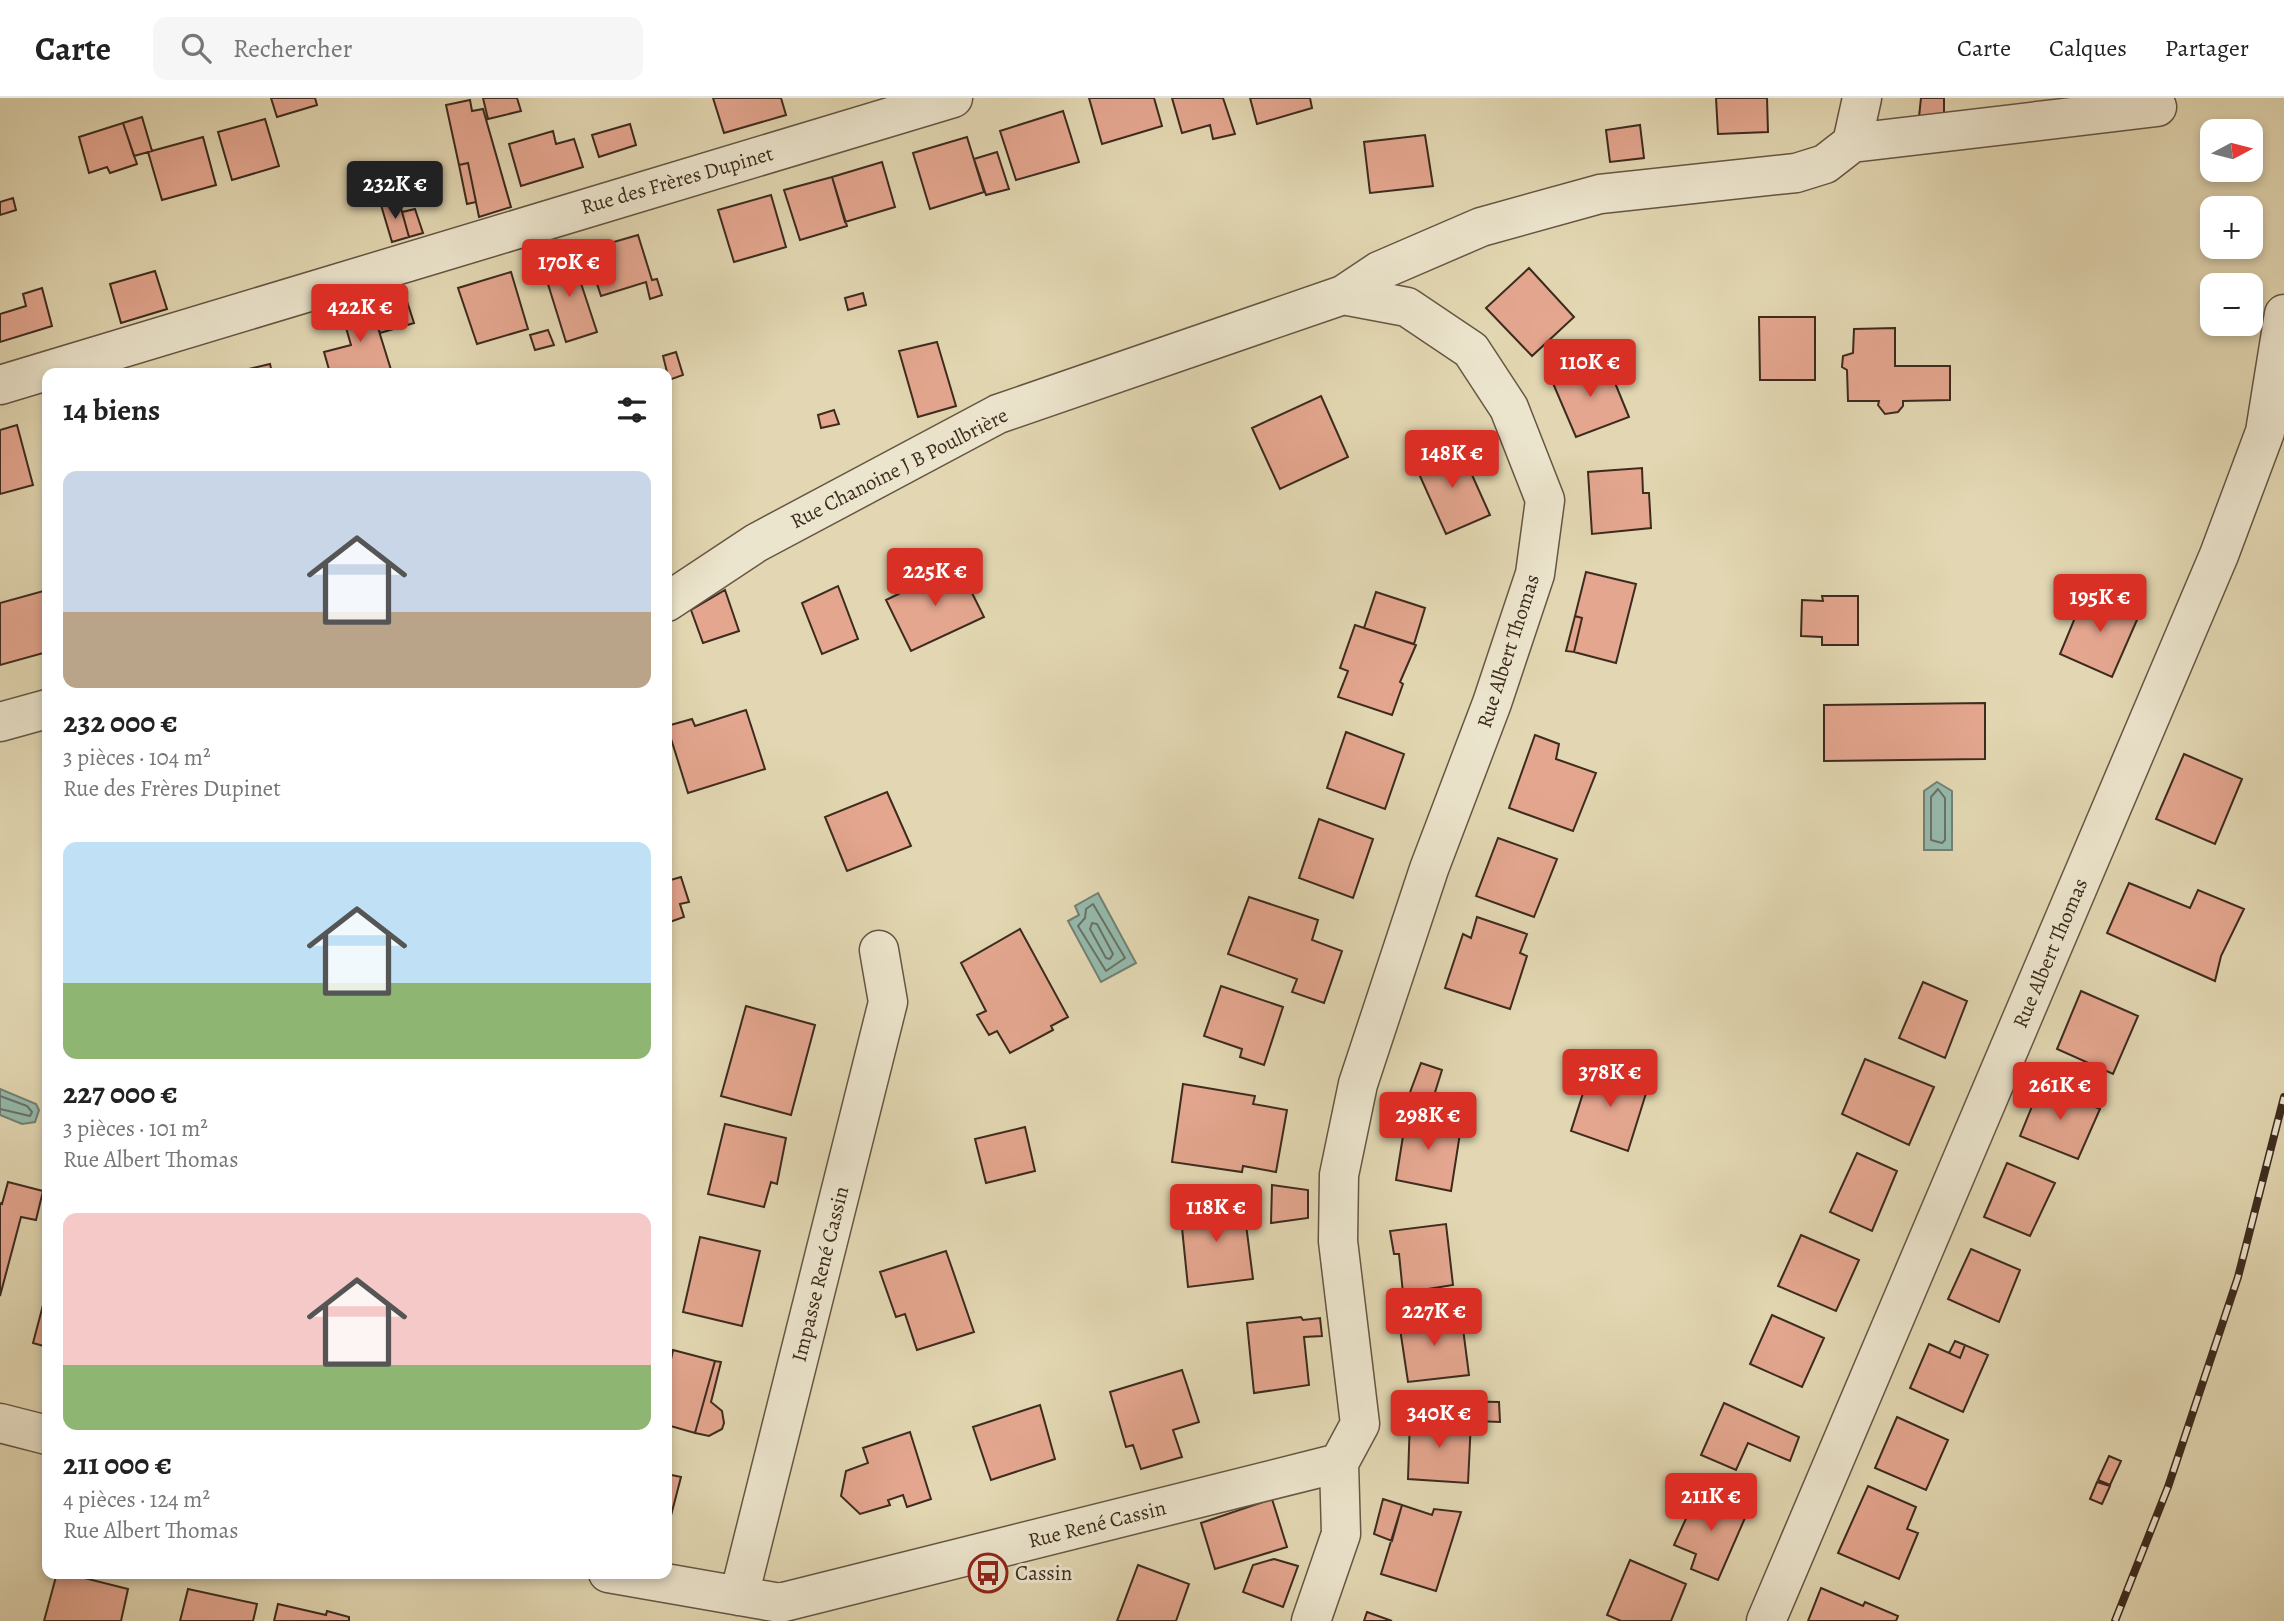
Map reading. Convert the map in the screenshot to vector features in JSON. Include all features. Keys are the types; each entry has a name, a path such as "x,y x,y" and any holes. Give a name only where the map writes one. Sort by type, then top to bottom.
{"street":[{"name":"Rue des Frères Dupinet","path":"56,368 953,98"},
{"path":"1852,143 1862,98"},
{"path":"1343,295 1378,271 1481,227 1600,194 1796,173 1825,164 1852,143 2157,107"},
{"name":"Rue Chanoine J B Poulbrière","path":"672,599 756,543 998,414 1343,295"},
{"name":"Rue Albert Thomas","path":"1311,1621 1341,1534 1339,1463 1360,1424 1338,1241 1339,1175 1367,1059 1429,869 1492,702 1535,574 1545,500 1509,408 1471,350 1407,307 1343,295"},
{"name":"Rue Albert Thomas","path":"1766,1621 2219,555 2265,432 2284,314"},
{"name":"Rue des Frères Dupinet","path":"0,385 42,372"},
{"path":"0,722 42,710"},
{"name":"Impasse René Cassin","path":"739,1596 888,1002 879,950"},
{"path":"0,1423 42,1434"},
{"name":"Rue René Cassin","path":"642,1579 780,1603 1339,1463"}],"water":[{"path":"1937,782 1952,791 1952,850 1924,850 1924,791"},
{"path":"1098,893 1136,963 1101,982 1068,921 1079,915 1075,906"},
{"path":"0,1089 36,1104 39,1110 35,1122 22,1124 0,1115"}],"building":[{"path":"271,98 315,98 317,105 277,117"},
{"path":"483,98 517,98 521,111 488,119"},
{"path":"713,98 781,98 786,115 724,133"},
{"path":"1089,98 1154,98 1162,126 1102,144"},
{"path":"1172,98 1223,98 1235,134 1213,139 1210,125 1182,133"},
{"path":"1250,98 1310,98 1312,108 1257,124"},
{"path":"1716,98 1767,98 1768,132 1718,134"},
{"path":"1921,98 1944,98 1944,117 1919,117"},
{"path":"470,100 472,111 483,109 511,207 479,217 468,163 459,165 446,105"},
{"path":"1063,111 1079,162 1016,180 1000,131"},
{"path":"142,117 152,151 134,156 123,123"},
{"path":"265,119 279,166 232,180 218,132"},
{"path":"123,123 137,164 110,173 107,167 89,173 79,137"},
{"path":"630,124 636,145 599,157 592,135"},
{"path":"1640,125 1644,158 1610,162 1606,130"},
{"path":"553,131 556,144 574,139 583,167 521,186 509,144"},
{"path":"1425,135 1433,186 1370,193 1364,142"},
{"path":"203,137 216,185 162,200 148,152"},
{"path":"967,137 984,192 930,209 913,153"},
{"path":"997,152 1009,189 986,195 974,159"},
{"path":"882,162 895,207 845,222 832,177"},
{"path":"468,163 476,202 467,204 459,165"},
{"path":"832,177 847,226 800,240 784,190"},
{"path":"771,195 786,247 734,262 718,210"},
{"path":"13,198 16,210 0,215 0,202"},
{"path":"399,201 409,237 392,242 381,205"},
{"path":"415,209 423,233 409,237 402,212"},
{"path":"638,235 652,280 657,279 662,295 650,299 646,282 601,296 586,250"},
{"path":"572,256 597,332 566,342 542,265"},
{"path":"1529,268 1574,317 1532,356 1486,308"},
{"path":"155,271 167,309 121,323 110,284"},
{"path":"511,272 528,329 477,344 458,288"},
{"path":"42,288 52,326 0,342 0,314 26,306 23,294"},
{"path":"403,289 414,323 380,333 369,299"},
{"path":"863,293 866,305 848,310 845,298"},
{"path":"369,299 390,368 329,368 324,352 351,345 340,307"},
{"path":"1759,317 1815,317 1815,380 1760,380"},
{"path":"1895,328 1895,366 1950,366 1950,400 1903,401 1898,412 1885,414 1878,405 1879,401 1848,401 1847,370 1842,367 1843,356 1853,353 1854,329"},
{"path":"548,330 554,345 535,350 530,335"},
{"path":"937,342 956,406 918,417 899,351"},
{"path":"676,352 683,375 672,379 672,368 666,368 663,356"},
{"path":"1601,360 1609,380 1613,378 1629,417 1576,437 1552,381"},
{"path":"270,364 271,368 253,368"},
{"path":"1321,396 1348,457 1280,489 1252,428"},
{"path":"834,410 839,424 821,428 818,415"},
{"path":"17,425 33,485 0,494 0,430"},
{"path":"1459,446 1490,515 1446,534 1415,465"},
{"path":"1642,468 1643,493 1649,493 1651,528 1592,534 1588,472"},
{"path":"958,565 984,617 911,651 886,600"},
{"path":"1586,572 1636,584 1616,663 1574,652 1582,618 1575,616"},
{"path":"838,586 858,639 822,654 802,603"},
{"path":"725,590 739,631 703,643 691,610"},
{"path":"42,591 42,653 0,665 0,603"},
{"path":"2086,591 2140,613 2112,677 2060,654"},
{"path":"1376,592 1425,608 1414,644 1364,628"},
{"path":"1822,596 1858,596 1858,645 1822,645 1822,637 1801,636 1802,600 1823,601"},
{"path":"1575,616 1582,618 1574,652 1566,651"},
{"path":"1355,625 1416,645 1400,682 1403,684 1392,715 1338,697 1348,671 1340,668"},
{"path":"1985,703 1985,759 1824,761 1824,705"},
{"path":"746,710 765,769 688,793 672,742 672,725 692,719 695,726"},
{"path":"1346,732 1404,754 1385,809 1327,788"},
{"path":"1535,735 1559,744 1556,759 1596,773 1573,831 1509,808"},
{"path":"2184,754 2242,779 2215,844 2156,819"},
{"path":"887,792 911,846 847,871 825,817"},
{"path":"1319,819 1373,839 1353,898 1299,878"},
{"path":"1498,838 1557,859 1534,917 1476,896"},
{"path":"681,877 689,902 680,904 684,917 672,921 672,880"},
{"path":"2129,883 2190,908 2198,890 2244,909 2221,956 2215,981 2107,933"},
{"path":"1249,897 1318,920 1312,940 1342,951 1324,1003 1292,992 1297,979 1228,954"},
{"path":"1477,917 1527,934 1520,953 1527,956 1510,1009 1445,988 1463,934 1471,938"},
{"path":"1020,929 1068,1017 1051,1026 1053,1030 1010,1053 997,1031 989,1035 977,1015 986,1011 961,963"},
{"path":"1923,982 1967,1001 1945,1058 1899,1038"},
{"path":"1221,986 1283,1007 1264,1065 1240,1057 1242,1049 1204,1036"},
{"path":"2081,991 2138,1016 2113,1074 2057,1049"},
{"path":"746,1006 815,1025 791,1115 721,1096"},
{"path":"1865,1059 1934,1087 1909,1145 1842,1114"},
{"path":"1421,1063 1442,1070 1432,1102 1409,1095"},
{"path":"1591,1068 1648,1087 1628,1151 1571,1131"},
{"path":"1183,1084 1255,1096 1253,1104 1287,1110 1276,1172 1243,1166 1242,1172 1172,1162"},
{"path":"2041,1084 2100,1109 2078,1159 2020,1136"},
{"path":"1407,1111 1461,1127 1451,1191 1396,1180"},
{"path":"725,1124 786,1138 777,1184 771,1182 764,1207 708,1194"},
{"path":"1025,1127 1035,1171 986,1183 975,1139"},
{"path":"1857,1153 1897,1171 1872,1231 1830,1212"},
{"path":"2007,1163 2055,1183 2030,1236 1984,1217"},
{"path":"8,1182 42,1191 36,1220 21,1217 0,1296 0,1203 2,1204"},
{"path":"1272,1185 1308,1190 1308,1218 1271,1223"},
{"path":"1243,1201 1253,1279 1188,1287 1180,1208"},
{"path":"1446,1224 1453,1285 1403,1293 1399,1254 1394,1254 1390,1231"},
{"path":"1801,1235 1859,1260 1836,1311 1778,1286"},
{"path":"700,1237 760,1251 742,1326 683,1312"},
{"path":"1971,1249 2020,1270 1999,1322 1948,1299"},
{"path":"946,1251 974,1332 917,1350 905,1314 896,1317 880,1272"},
{"path":"42,1309 42,1346 33,1343"},
{"path":"1461,1313 1469,1375 1408,1382 1399,1322"},
{"path":"1772,1315 1824,1338 1802,1387 1750,1364"},
{"path":"1301,1317 1303,1320 1320,1318 1322,1336 1304,1337 1309,1385 1254,1393 1247,1323"},
{"path":"1955,1341 1965,1345 1960,1358 1949,1353"},
{"path":"1929,1344 1960,1358 1965,1345 1988,1355 1963,1412 1910,1388"},
{"path":"673,1350 715,1361 695,1433 672,1426"},
{"path":"715,1361 721,1362 711,1402 722,1411 724,1423 722,1429 709,1436 695,1433"},
{"path":"1182,1370 1199,1422 1173,1430 1182,1457 1141,1469 1133,1445 1126,1447 1110,1392"},
{"path":"1452,1401 1499,1402 1500,1422 1450,1420"},
{"path":"1724,1403 1799,1437 1790,1461 1748,1443 1736,1470 1701,1455"},
{"path":"1040,1405 1055,1459 991,1480 973,1427"},
{"path":"1897,1417 1948,1440 1926,1490 1875,1468"},
{"path":"1410,1418 1471,1421 1468,1483 1408,1479"},
{"path":"910,1432 931,1499 907,1507 903,1495 888,1500 890,1505 860,1514 841,1496 846,1471 868,1463 863,1448"},
{"path":"2109,1456 2121,1461 2110,1485 2098,1480"},
{"path":"672,1475 681,1477 672,1512"},
{"path":"2097,1482 2110,1486 2102,1504 2090,1499"},
{"path":"1868,1486 1916,1507 1907,1529 1918,1533 1899,1579 1838,1553"},
{"path":"1699,1490 1748,1511 1718,1580 1691,1569 1696,1554 1674,1545"},
{"path":"1272,1499 1287,1547 1215,1569 1201,1523"},
{"path":"1383,1499 1402,1505 1392,1541 1374,1534"},
{"path":"1402,1505 1432,1515 1434,1509 1461,1512 1436,1591 1381,1574"},
{"path":"1274,1559 1298,1566 1283,1607 1243,1592 1253,1565"},
{"path":"1630,1560 1686,1584 1671,1621 1621,1621 1607,1615"},
{"path":"1138,1565 1189,1584 1176,1621 1117,1621"},
{"path":"55,1579 88,1579 128,1589 121,1621 44,1621"},
{"path":"1821,1588 1863,1606 1865,1602 1898,1616 1896,1621 1808,1621"},
{"path":"188,1589 257,1604 253,1621 180,1621"},
{"path":"278,1604 326,1615 327,1611 349,1617 349,1621 274,1621"},
{"path":"1367,1612 1392,1621 1364,1621"}],"railway":[{"path":"2115,1621 2168,1487 2238,1277 2284,1097"}],"place":[{"name":"Cassin","path":"988,1573"}]}
